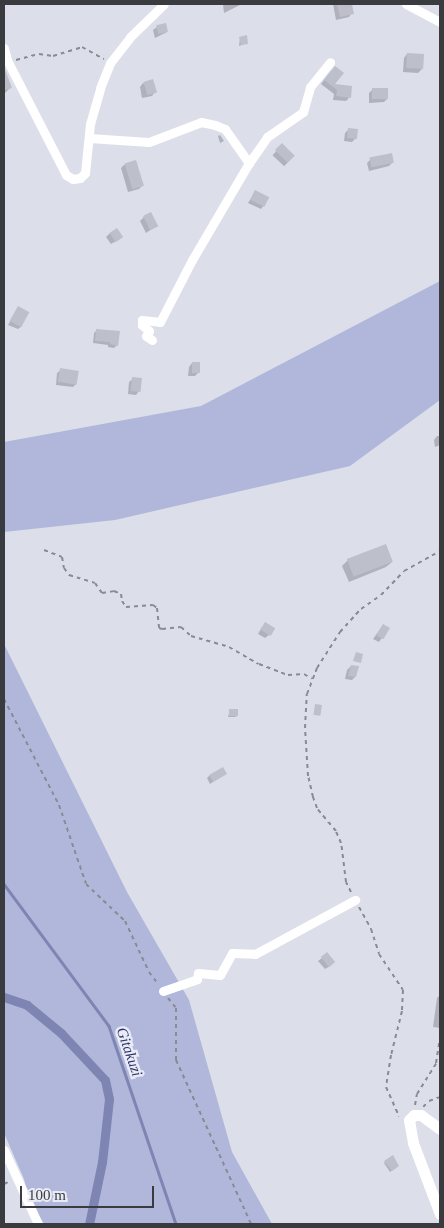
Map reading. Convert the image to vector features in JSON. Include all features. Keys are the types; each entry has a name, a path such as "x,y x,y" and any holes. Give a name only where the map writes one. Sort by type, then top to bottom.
{"main road":[{"path":"440,1129 415,1118 412,1143 440,1214"}],"street":[{"path":"4,48 8,62 52,150 66,175 73,179 85,173 89,138 100,88 110,63 130,37 164,4"},
{"path":"406,4 410,8 440,22"},
{"path":"152,340 146,336 149,331 142,325 142,320 160,322 192,260 249,163 267,137 303,112 310,88 330,62"},
{"path":"89,138 149,142 201,122 215,124 225,129 249,163"},
{"path":"163,991 197,979 198,972 220,975 232,953 255,954 355,900"},
{"path":"4,1150 38,1224"}],"path":[{"path":"8,62 39,54 53,56 82,47 110,63"},
{"path":"44,550 62,557 64,568 68,575 95,582 102,593 114,591 121,594 122,601 126,607 153,605 157,608 158,628 181,627 191,636 229,647 259,664 288,675 304,674 312,679"},
{"path":"415,1118 400,1118 392,1105 386,1088 391,1055 402,1011 403,990 379,954 371,929 346,882 341,843 336,831 317,808 308,776 305,711 312,679 333,641 361,609 381,595 404,571 440,551"},
{"path":"4,699 59,805 86,884 125,921 149,972 176,1008 176,1060 251,1224"},
{"path":"415,1118 418,1094 436,1063 440,1038"},
{"path":"415,1118 430,1101 440,1097"}],"shaded area":[{"path":"440,281 440,400 350,466 115,520 4,532 4,442 201,406"},
{"path":"4,644 127,892 189,1000 232,1152 272,1224 44,1224 29,1199 24,1179 4,1133"}],"building":[{"path":"337,4 352,4 354,14 340,17"},
{"path":"166,23 168,32 158,34 156,25"},
{"path":"247,35 248,44 241,45 239,37"},
{"path":"407,53 424,54 423,69 406,68"},
{"path":"335,66 344,73 335,84 352,86 351,98 336,96 337,90 324,80"},
{"path":"4,67 12,88 4,90"},
{"path":"153,79 157,92 148,95 143,82"},
{"path":"372,88 388,88 388,99 372,99"},
{"path":"348,128 358,129 357,139 347,138"},
{"path":"282,143 295,156 288,163 275,150"},
{"path":"392,153 394,163 371,167 369,157"},
{"path":"136,160 144,186 132,189 125,164"},
{"path":"255,190 269,197 264,207 250,200"},
{"path":"151,212 158,226 150,230 143,216"},
{"path":"117,228 123,237 116,242 110,233"},
{"path":"18,306 29,312 21,327 10,321"},
{"path":"96,329 120,331 118,346 110,344 110,342 95,341"},
{"path":"192,362 200,362 200,373 192,373"},
{"path":"60,368 79,371 77,385 58,382"},
{"path":"132,377 142,378 140,392 131,391"},
{"path":"386,544 393,562 354,577 347,559"},
{"path":"265,622 275,628 271,636 260,630"},
{"path":"383,624 390,628 383,639 376,635"},
{"path":"356,652 363,654 361,663 353,661"},
{"path":"351,665 359,666 356,677 348,676"},
{"path":"315,704 322,705 320,716 313,715"},
{"path":"229,709 238,709 238,716 229,716"},
{"path":"223,767 227,774 213,782 209,775"},
{"path":"327,952 335,962 329,967 321,957"},
{"path":"393,1155 399,1166 392,1171 384,1161"}],"waterway":[{"name":"Gitakuzi","path":"4,884 109,1026 176,1224"},
{"path":"4,997 27,1005 61,1033 105,1080 109,1099 102,1162 89,1224"}]}
